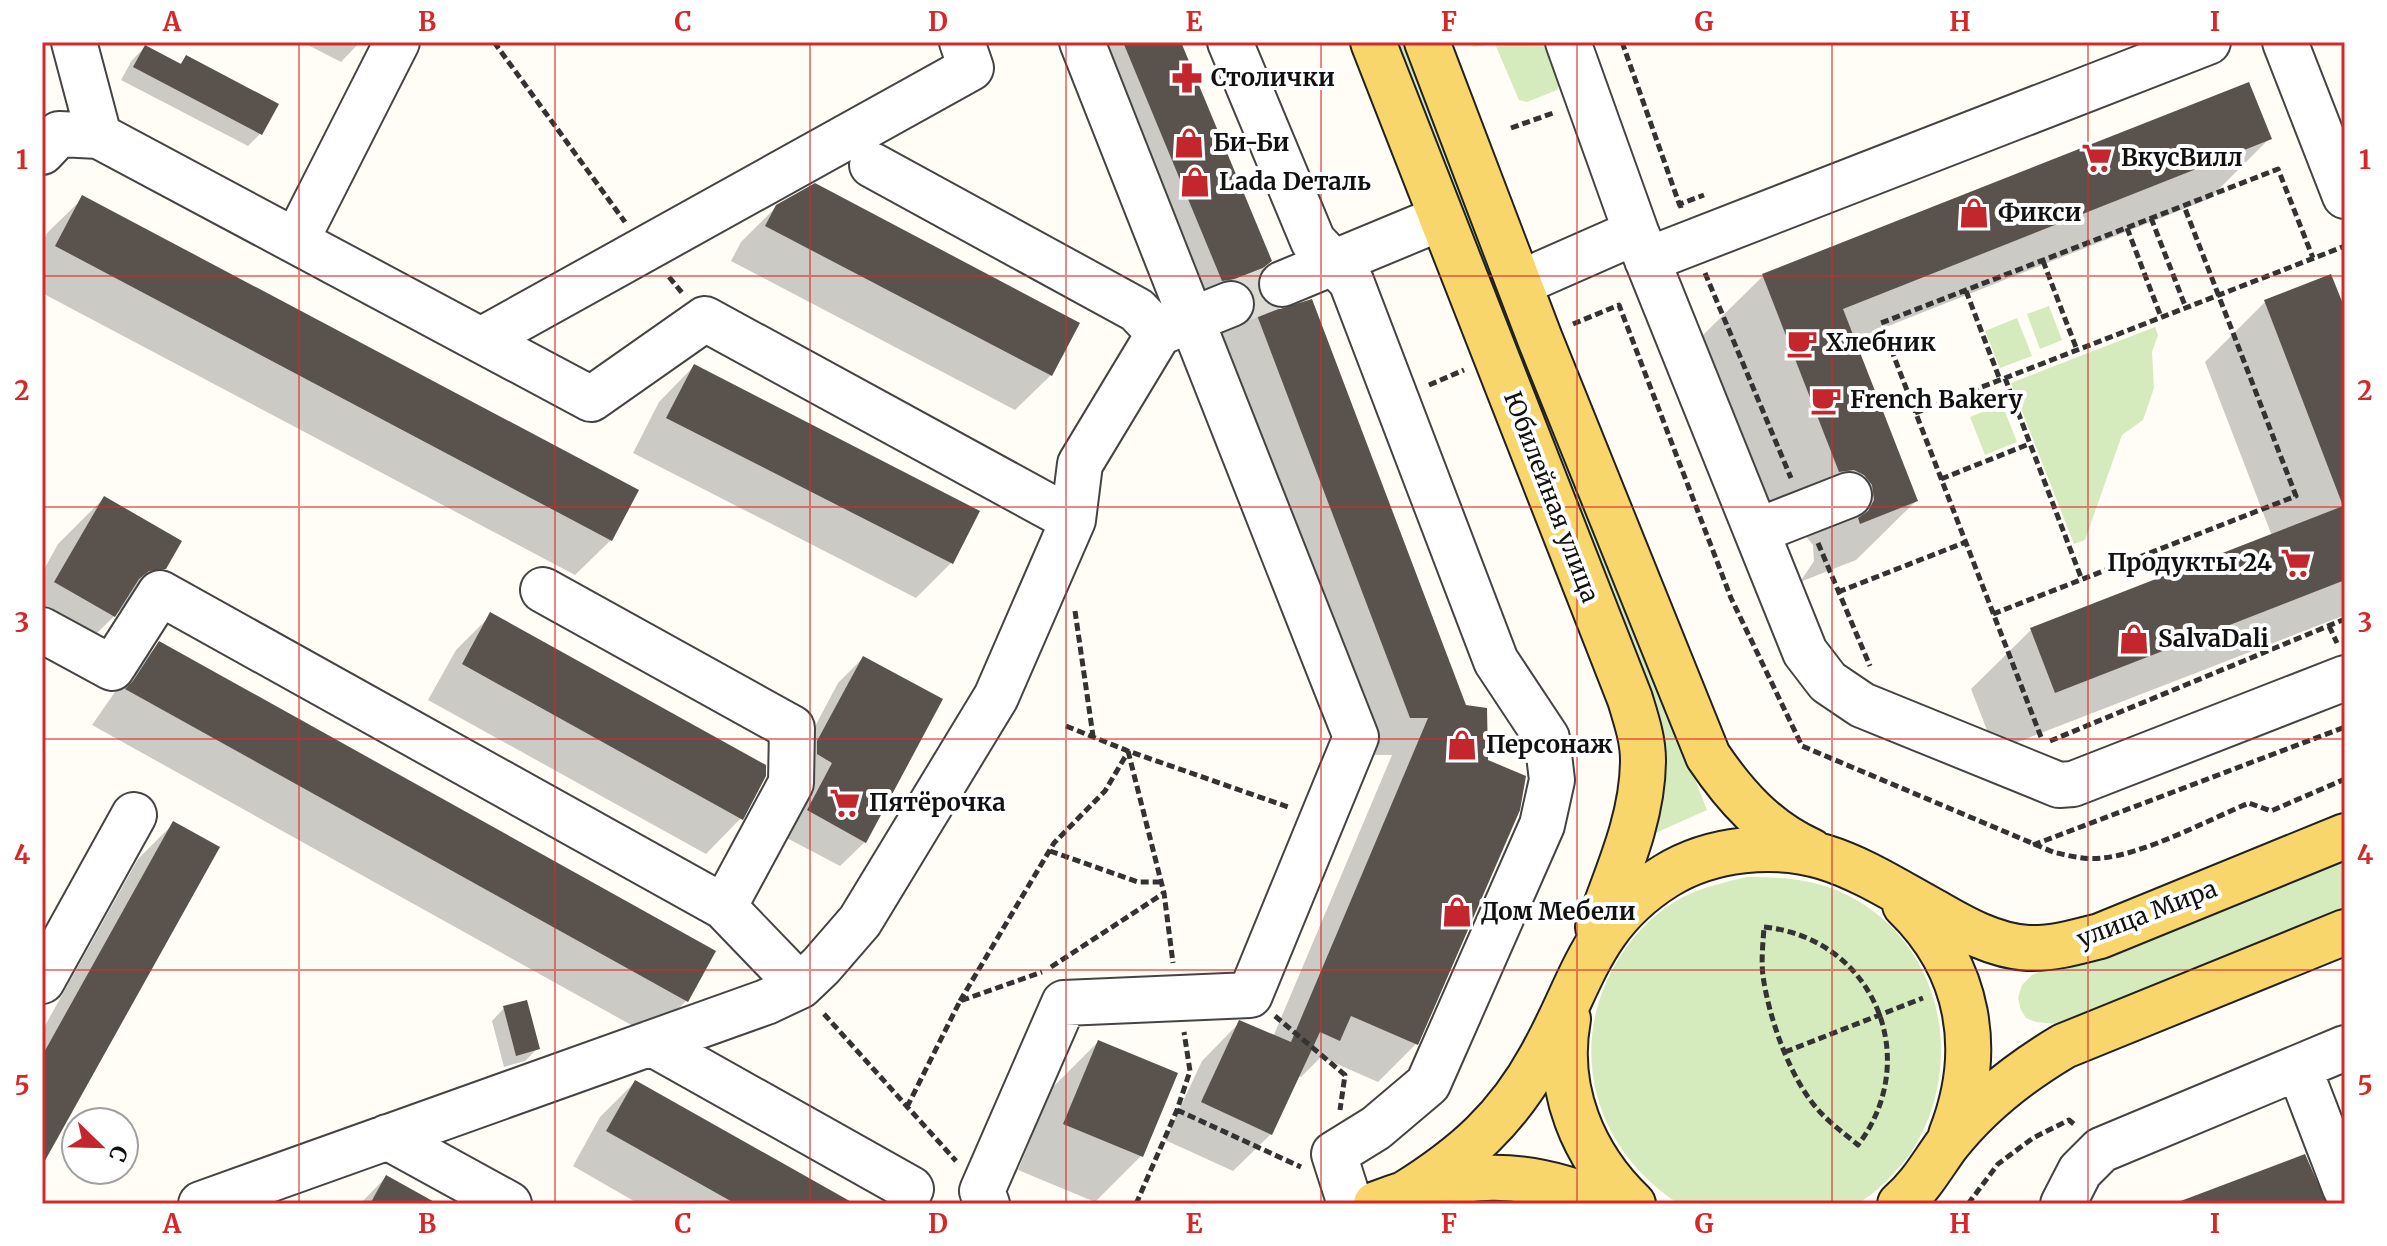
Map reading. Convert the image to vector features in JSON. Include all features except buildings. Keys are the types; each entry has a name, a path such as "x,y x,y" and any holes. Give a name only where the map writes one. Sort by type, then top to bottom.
{"main road":[{"name":"Юбилейная улица","path":"1373,42 1630,699 1639,729 1643,758 1636,817 1579,978"},
{"name":"Юбилейная улица","path":"1427,42 1540,339 1708,756 1726,783 1771,828 1793,843 1842,865"},
{"name":"улица Мира","path":"1391,1198 1449,1166 1487,1132 1512,1103 1540,1059 1608,926 1635,897 1668,875 1692,864 1744,851 1784,850 1842,865 1967,930 1997,942 2028,948 2062,945 2100,936 2345,836"},
{"name":"улица Мира","path":"1842,865 1894,894 1923,922 1945,955 1957,984 1969,1031 1968,1071 1961,1110 1947,1145 1926,1178 1905,1202"},
{"name":"улица Мира","path":"1947,1145 2026,1068 2064,1046 2345,932"},
{"name":"улица Мира","path":"1579,978 1565,1036 1566,1076 1574,1115 1590,1151 1612,1184 1633,1204"},
{"name":"улица Мира","path":"1391,1198 1457,1181 1493,1177 1539,1180 1572,1189 1607,1204"}],"street":[{"path":"74,42 99,136"},
{"path":"296,241 397,42"},
{"path":"481,340 971,68 962,42"},
{"path":"985,1198 1064,1003 1250,995 1356,737 1194,319 1082,42"},
{"path":"1230,42 1313,241 1351,281 1496,661 1547,738 1552,780 1542,825 1428,1084 1376,1128 1318,1161 1350,1204"},
{"path":"1568,42 1641,246 1805,652 1828,682 1862,705 2059,785 2073,784 2345,678"},
{"path":"1520,283 1641,246 1699,256 2208,42"},
{"path":"2285,42 2345,196"},
{"path":"42,152 59,134 99,136 591,399 705,319 1073,520"},
{"path":"872,165 1137,310 1194,319"},
{"path":"1282,284 1441,218"},
{"path":"201,1204 766,1002 800,986 860,921 996,697 1073,520 1080,464 1194,319"},
{"path":"1761,541 1852,505"},
{"path":"543,590 792,728 791,783 724,907"},
{"path":"42,630 112,668 160,593 724,907 800,986"},
{"path":"42,981 134,815"},
{"path":"651,1043 911,1189"},
{"path":"2063,1204 2080,1171 2101,1150 2345,1048"},
{"path":"2299,1068 2345,1188"},
{"path":"387,1137 509,1204"}],"path":[{"path":"494,42 645,249 705,319"},
{"path":"1622,42 1699,256 1797,492"},
{"path":"1511,128 1588,100"},
{"path":"2028,703 1881,323 2278,169 2313,258"},
{"path":"1993,614 2296,496 2184,206"},
{"path":"2151,218 2186,308"},
{"path":"2127,228 2161,317"},
{"path":"1915,413 2345,246"},
{"path":"2043,261 2077,350"},
{"path":"1966,291 2030,444 2082,580"},
{"path":"1540,339 1619,305 1731,598 1802,746"},
{"path":"1395,399 1496,357"},
{"path":"1941,479 2030,444"},
{"path":"1817,541 1875,678"},
{"path":"1838,592 1966,542"},
{"path":"1073,601 1093,737"},
{"path":"2039,745 2345,619"},
{"path":"1066,726 1322,819"},
{"path":"2033,845 2345,727"},
{"path":"907,1107 960,1001 1050,851 1105,791 1128,751"},
{"path":"1050,851 1138,882 1161,882"},
{"path":"960,1001 1045,971 1164,893"},
{"path":"1764,927 1792,933 1825,948 1847,964 1866,985 1881,1015 1888,1044 1888,1071 1870,1129 1858,1145 1820,1112 1804,1090 1785,1052 1769,1007 1762,974 1764,927"},
{"path":"1785,1052 1957,984"},
{"path":"800,986 985,1198"},
{"path":"1177,1110 1318,1161 1345,1075 1250,995"},
{"path":"1968,1204 1998,1164 2033,1138 2069,1120 2101,1150"}],"green space":[{"path":"1391,42 1408,42 1707,810 1651,835 1664,790 1666,769 1663,744"},
{"path":"1469,42 1548,42 1562,76 1557,90 1527,102 1519,100 1495,44 1473,47"},
{"path":"2049,306 2062,340 2040,349 2027,314"},
{"path":"2017,318 2032,356 2000,368 1985,331"},
{"path":"2155,327 2158,335 2152,352 2154,388 2143,420 2122,435 2085,540 2074,544 2011,383"},
{"path":"2002,404 2017,442 1985,455 1970,417"},
{"path":"2345,848 2345,910 2056,1024 2026,1018 2021,1010 2018,998 2022,985 2032,975"},
{"path":"1747,877 1786,878 1823,885 1847,895 1880,916 1905,943 1924,974 1936,1008 1941,1044 1939,1081 1929,1117 1912,1151 1901,1165 1878,1189 1855,1204 1679,1204 1649,1181 1625,1154 1607,1124 1596,1092 1591,1058 1594,1023 1604,989 1627,946 1648,922 1674,902 1691,893"}],"tunnel":[{"path":"1231,304 1282,284"}],"place":[{"name":"Столички","path":"1187,78"},
{"name":"Би-Би","path":"1189,143"},
{"name":"ВкусВилл","path":"2097,158"},
{"name":"Lada Dеталь","path":"1195,182"},
{"name":"Фикси","path":"1974,213"},
{"name":"Хлебник","path":"1802,343"},
{"name":"French Bakery","path":"1826,400"},
{"name":"Продукты 24","path":"2296,563"},
{"name":"SalvaDali","path":"2134,639"},
{"name":"Персонаж","path":"1462,745"},
{"name":"Пятёрочка","path":"845,803"},
{"name":"Дом Мебели","path":"1457,912"}]}
